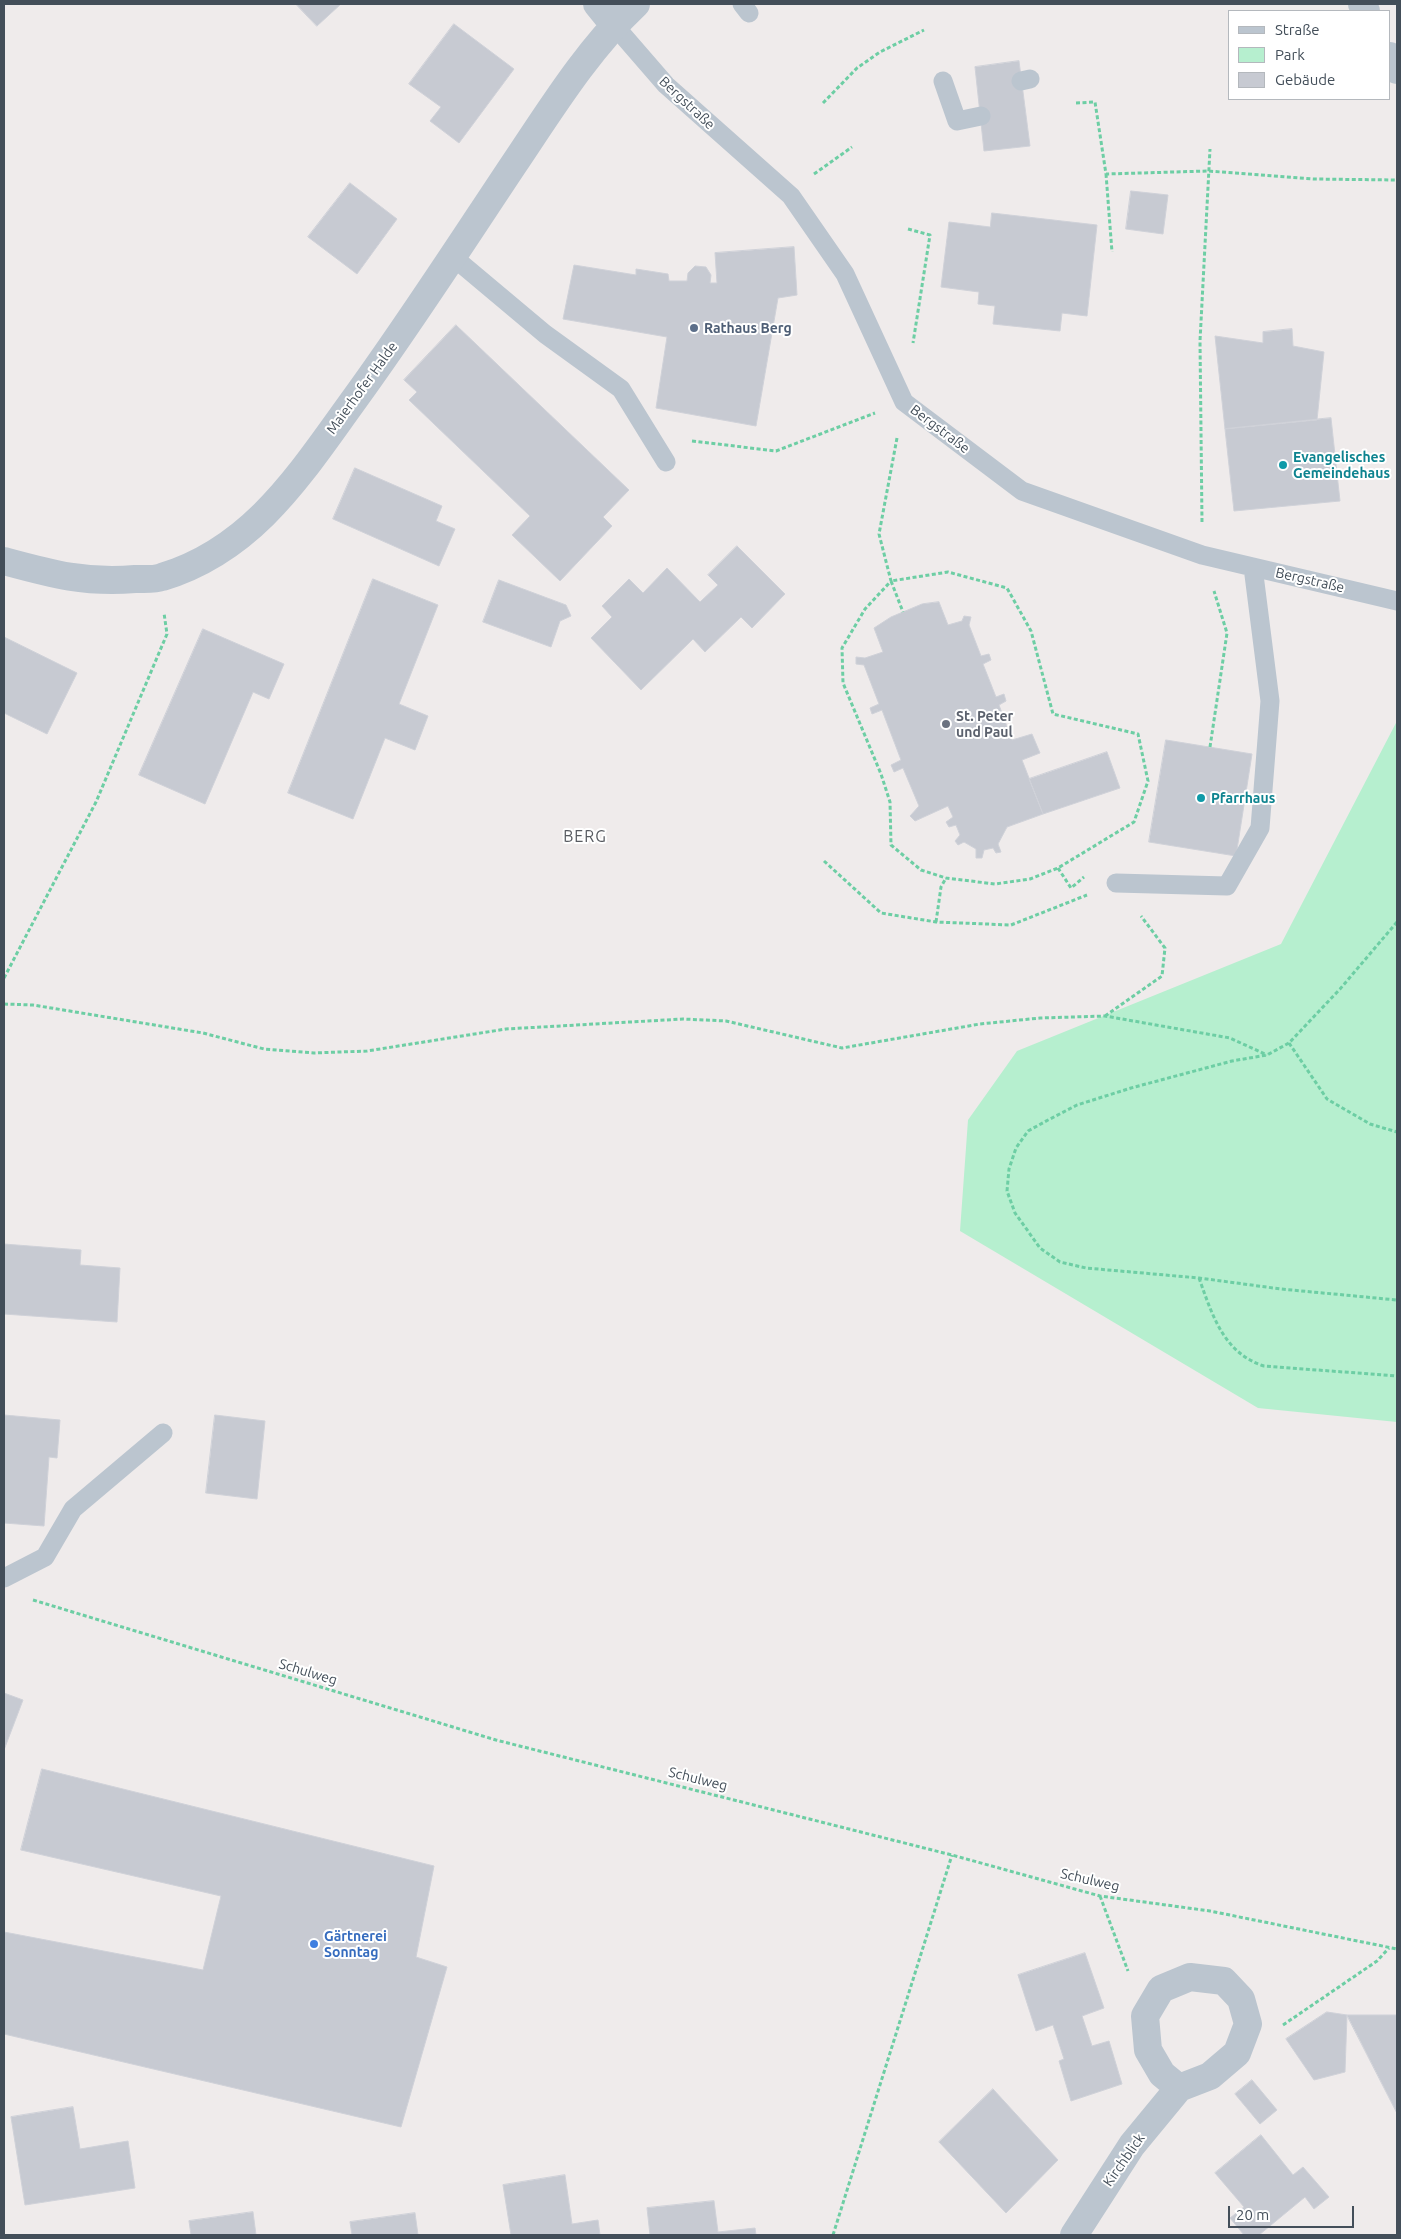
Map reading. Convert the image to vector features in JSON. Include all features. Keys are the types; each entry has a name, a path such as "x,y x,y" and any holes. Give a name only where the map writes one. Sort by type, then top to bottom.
{"street":[{"name":"Bergstraße","path":"597,4 614,24"},
{"name":"Maierhofer Halde","path":"4,561 52,574 86,580 160,578 198,563 228,545 255,524 282,496 411,321 452,256 557,100 614,24 636,4"},
{"path":"1391,58 1397,70"},
{"path":"1179,2088 1162,2074 1148,2050 1145,2016 1161,1989 1190,1977 1224,1982 1241,1998 1248,2024"},
{"name":"Kirchblick","path":"1074,2235 1132,2145 1179,2088 1210,2076 1237,2052 1248,2024"}],"lane":[{"name":"Bergstraße","path":"614,24 666,85 791,196 845,274 904,402 1022,491 1202,555 1397,601"},
{"path":"943,81 957,121 981,116"},
{"path":"452,256 545,334 621,389 652,436 666,462"},
{"path":"1116,883 1227,886 1260,828 1270,701 1253,567"},
{"path":"4,1578 44,1557 73,1509 163,1433"}],"path":[{"path":"822,103 857,68 880,52 924,30"},
{"path":"1076,103 1094,102 1106,174 1112,252"},
{"path":"791,196 807,180 852,147"},
{"path":"1210,150 1200,341 1202,555 1227,633 1210,747"},
{"path":"1106,174 1208,171 1314,179 1397,180"},
{"path":"903,612 891,581 879,534 904,402 930,235 908,228"},
{"path":"652,436 776,451 904,402"},
{"path":"948,572 1007,588 1031,631 1053,714 1138,734 1148,781 1134,822 1058,868 1030,878 995,884 946,878 921,870 891,845 890,802 881,774 843,683 842,648 865,609 891,581 948,572"},
{"path":"4,978 96,802 167,634 160,578"},
{"path":"824,861 881,913 936,922 1011,925 1116,883 1166,948 1162,976 1105,1016"},
{"path":"1058,868 1071,888 1085,876"},
{"path":"936,922 941,887 946,878"},
{"path":"1397,922 1340,989 1289,1043 1267,1055 1223,1064 1077,1105 1028,1131 1016,1148 1010,1169 1007,1191 1015,1213 1040,1248 1060,1262 1086,1268 1198,1278 1281,1289 1397,1300"},
{"path":"4,1004 33,1005 203,1033 264,1049 314,1053 367,1051 506,1029 683,1019 726,1021 842,1048 980,1024 1040,1018 1105,1016 1178,1027 1230,1038 1267,1055"},
{"path":"1289,1043 1327,1099 1370,1124 1397,1132"},
{"path":"1198,1278 1215,1320 1232,1346 1250,1361 1264,1366 1397,1376"},
{"name":"Schulweg","path":"26,1597 496,1740 952,1855 1100,1896 1210,1911 1397,1949"},
{"path":"833,2235 952,1855"},
{"path":"1100,1896 1145,2016"},
{"path":"1248,2024 1285,2025 1377,1961 1389,1948"}],"green space":[{"path":"1397,721 1397,1422 1258,1408 960,1231 968,1120 1017,1051 1281,944"}],"building":[{"path":"296,4 341,4 317,26"},
{"path":"454,24 514,69 459,143 430,121 441,107 409,84"},
{"path":"1019,61 1030,146 984,151 975,67"},
{"path":"350,183 397,219 357,274 308,237"},
{"path":"1131,191 1168,195 1163,234 1126,229"},
{"path":"992,213 1097,225 1087,316 1062,313 1060,331 993,324 995,306 978,304 979,292 941,287 949,222 990,227"},
{"name":"Rathaus Berg","path":"794,247 797,295 778,298 756,426 656,408 667,337 563,319 574,265 636,275 636,269 668,274 669,281 687,281 688,273 695,266 706,267 711,275 710,283 717,283 715,253"},
{"path":"456,325 629,490 603,517 612,526 560,581 512,535 530,516 409,400 417,392 404,380"},
{"path":"1292,329 1293,346 1324,352 1317,420 1225,429 1215,336 1263,343 1263,332"},
{"name":"Evangelisches Gemeindehaus","path":"1331,418 1340,501 1234,511 1225,429"},
{"path":"355,468 442,506 436,521 455,529 439,566 333,519"},
{"path":"737,546 785,594 752,628 741,617 705,652 693,639 641,690 591,638 612,617 602,606 629,579 643,593 667,568 700,602 718,585 708,575"},
{"path":"373,579 438,605 399,704 428,716 415,750 385,738 353,819 288,793"},
{"path":"499,580 566,605 571,616 560,621 551,647 483,622"},
{"name":"St. Peter und Paul","path":"939,602 948,625 962,621 964,616 971,617 969,625 981,656 989,654 991,660 983,664 996,697 1004,694 1006,701 999,705 1012,740 1032,734 1040,753 1022,760 1043,814 1007,827 998,844 1001,852 996,853 993,848 984,850 982,858 976,858 976,849 964,842 958,845 955,841 960,835 956,825 949,827 946,822 953,817 948,806 915,821 910,816 919,806 903,768 894,772 891,765 901,760 882,710 872,714 870,708 879,704 864,665 856,664 856,657 865,658 883,652 874,628 891,617 922,604"},
{"path":"203,629 284,664 269,699 253,692 205,804 139,775"},
{"path":"4,637 77,673 47,734 4,713"},
{"name":"Pfarrhaus","path":"1166,740 1252,754 1236,856 1149,842"},
{"path":"1107,752 1120,788 1043,814 1029,779"},
{"path":"4,1244 81,1250 80,1265 120,1268 117,1322 4,1314"},
{"path":"4,1415 60,1420 57,1458 49,1457 44,1526 4,1523"},
{"path":"215,1415 265,1421 257,1499 206,1493"},
{"path":"4,1693 23,1700 4,1750"},
{"name":"Gärtnerei Sonntag","path":"42,1769 434,1866 416,1957 447,1967 401,2127 4,2034 4,1932 203,1970 221,1896 21,1850"},
{"path":"1085,1953 1104,2008 1082,2016 1092,2046 1109,2041 1122,2084 1071,2101 1059,2061 1064,2059 1053,2025 1036,2031 1018,1975"},
{"path":"1327,2012 1347,2015 1345,2072 1314,2080 1286,2039"},
{"path":"1347,2015 1397,2015 1397,2113"},
{"path":"1252,2080 1277,2110 1260,2124 1235,2094"},
{"path":"993,2089 1058,2160 1006,2213 939,2142"},
{"path":"73,2107 80,2149 128,2141 135,2188 25,2205 11,2117"},
{"path":"1261,2135 1293,2175 1303,2167 1329,2197 1314,2209 1305,2197 1259,2235 1244,2235 1230,2218 1244,2207 1215,2173"},
{"path":"565,2175 572,2224 598,2220 600,2235 511,2235 503,2185"},
{"path":"714,2201 718,2232 755,2228 756,2235 650,2235 647,2208"},
{"path":"253,2212 256,2235 191,2235 189,2221"},
{"path":"415,2213 418,2235 352,2235 350,2222"}],"place":[{"name":"Rathaus Berg","path":"694,328"},
{"name":"Evangelisches Gemeindehaus","path":"1283,465"},
{"name":"St. Peter und Paul","path":"946,724"},
{"name":"Pfarrhaus","path":"1201,798"},
{"name":"Gärtnerei Sonntag","path":"314,1944"}],"district":[{"name":"BERG","path":"585,837"}]}
